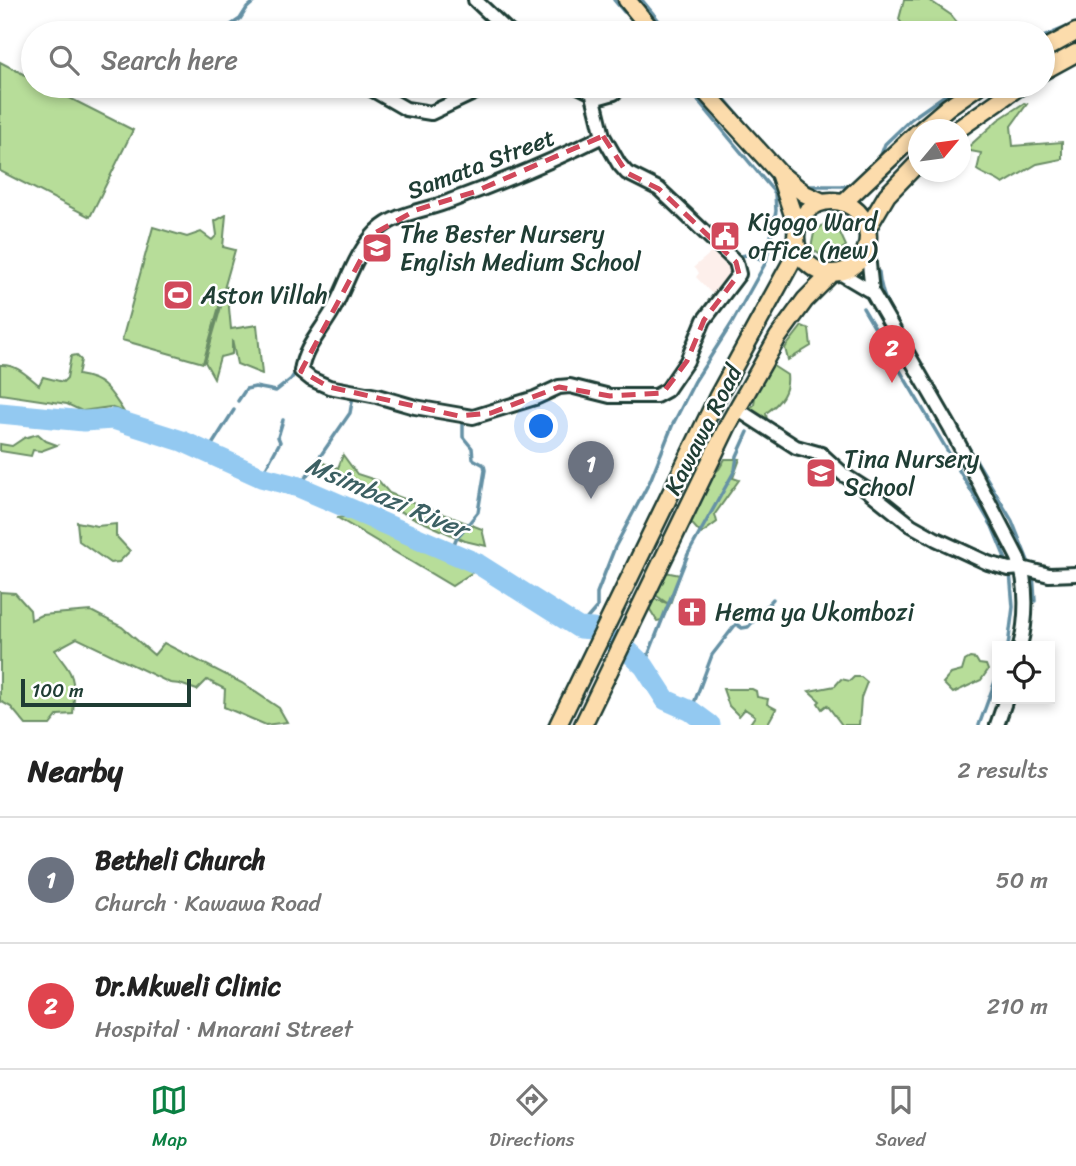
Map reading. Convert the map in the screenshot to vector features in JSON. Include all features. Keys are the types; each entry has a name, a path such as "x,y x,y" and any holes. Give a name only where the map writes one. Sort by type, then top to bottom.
{"main road":[{"path":"627,0 644,21"},
{"path":"1055,43 1076,32"},
{"path":"1055,64 1076,53"},
{"path":"711,98 779,173 806,194 823,202 843,203 858,213 867,237"},
{"path":"934,119 959,98"},
{"path":"971,120 1003,98"},
{"path":"843,203 908,142"},
{"path":"779,173 797,227 798,250 806,262 817,271 835,273 858,263 887,195 908,174"},
{"path":"797,227 811,207 823,202"},
{"name":"Kawawa Road","path":"558,725 718,396 798,250"},
{"name":"Kawawa Road","path":"583,725 737,409 778,337 806,300 835,273"}],"street":[{"path":"475,0 497,21"},
{"path":"387,98 406,109 431,113 463,98"},
{"path":"594,98 603,136"},
{"name":"Samata Street","path":"603,136 627,173 659,189 736,262 739,268 739,274 733,284 704,320 694,349 667,390 656,396 610,396 570,386 559,387 535,398 473,417 347,391 311,379 300,368 308,349 333,310 359,254 375,233 390,222 416,210 436,206 474,192 566,155 603,136"},
{"path":"867,237 872,292 963,450 1007,533 1022,568 1025,610 1021,641"},
{"path":"835,273 872,292"},
{"path":"737,409 796,447 821,454 844,475 930,536 988,563 1009,569 1022,568 1049,575 1076,574"},
{"path":"997,725 1004,704"}],"highlighted area":[{"path":"603,136 627,173 659,189 736,262 739,274 704,320 687,361 663,393 610,396 559,387 491,413 459,416 329,387 301,371 375,233 416,210 474,192"}],"shaded area":[{"path":"713,251 737,271 724,287 713,295 696,277 699,273 694,267"}],"green space":[{"path":"904,0 929,0 956,21 900,21"},
{"path":"0,62 21,73 21,98 70,98 133,130 90,217 0,171"},
{"path":"1024,103 1027,104 1011,126 1013,146 1062,142 1062,159 1037,164 1003,184 983,174 977,170 981,153 971,151 971,145 998,120"},
{"name":"Aston Villah","path":"226,215 223,247 235,250 203,363 122,340 153,227 187,237 201,232 212,240 217,235 215,221"},
{"path":"825,223 837,226 846,246 833,255 823,257 811,248 814,233"},
{"path":"227,286 231,329 257,325 262,374 237,364 232,340 232,354 220,357 214,378 205,362"},
{"path":"802,326 809,329 811,346 788,360 785,348"},
{"path":"76,355 81,360 78,375 100,383 124,412 110,407 82,411 67,404 0,394 0,365 16,368 39,385 43,377 63,382 67,378 71,356"},
{"path":"770,364 787,375 787,387 779,401 766,413 767,421 751,426 745,421 743,413 754,405 758,372"},
{"path":"38,434 57,445 41,451 33,450 31,456 0,451 0,444 12,446 24,438"},
{"path":"343,455 357,474 379,481 389,493 482,529 486,546 465,541 401,512 317,468 320,462 338,468"},
{"path":"725,459 740,459 733,478 739,480 715,514 717,522 701,534 687,518 706,490 709,477 719,469"},
{"path":"355,515 440,538 473,572 452,586 338,518"},
{"path":"77,522 97,526 116,524 116,536 130,551 119,562 110,563 79,541"},
{"path":"665,572 680,575 662,620 657,621 649,608 652,598 667,603 654,594"},
{"path":"0,592 15,593 30,610 31,620 41,615 91,611 122,627 154,655 164,643 242,683 279,708 287,722 266,725 224,707 225,689 207,680 197,690 170,683 77,638 55,650 72,679 73,714 58,715 50,725 26,725 11,707 0,701"},
{"path":"970,658 986,665 988,670 981,680 953,693 943,683 951,674 962,671 965,661"},
{"path":"854,677 861,677 867,682 861,698 859,725 842,725 827,705 822,709 818,703 820,701 809,691 835,686 841,679 850,681"},
{"path":"723,689 752,689 756,691 757,697 768,699 767,704 776,709 767,725 749,725 755,716 745,709 739,716 729,706"}],"waterway":[{"path":"237,21 256,0"},
{"path":"614,0 624,12"},
{"path":"642,0 659,21"},
{"path":"1055,32 1076,23"},
{"path":"579,628 597,607 597,593 615,547 650,481 672,426 695,381 766,262 776,211 775,193 696,98"},
{"path":"724,98 755,135"},
{"path":"879,160 885,144 911,119 941,98"},
{"path":"636,171 654,180"},
{"path":"802,182 808,186 847,186 858,179"},
{"path":"736,257 751,254 766,262"},
{"path":"879,272 885,300 930,380"},
{"path":"863,308 992,526 1008,565"},
{"path":"238,401 246,389 255,387 276,391 291,379 298,369"},
{"path":"299,487 350,413 353,396"},
{"path":"208,451 234,410"},
{"name":"Msimbazi River","path":"0,413 84,421 113,419 182,441 261,477 299,487 478,564 579,628 593,629 627,650 644,666 666,700 691,711 710,725"},
{"path":"261,477 280,442 278,437 283,420"},
{"path":"451,552 456,539 478,512 485,470 484,465 473,459 472,448 463,437 463,422"},
{"path":"956,426 1012,521 1030,566"},
{"path":"644,666 688,554 735,470 737,456 748,432"},
{"path":"1009,641 1013,607 1010,572"},
{"path":"1033,573 1035,601"},
{"path":"691,711 712,655 736,624 742,628 748,627 773,599"},
{"path":"979,725 992,690"}],"place":[{"name":"Kigogo Ward office (new)","path":"725,236"},
{"name":"The Bester Nursery English Medium School","path":"377,248"},
{"name":"Aston Villah","path":"178,295"},
{"name":"Dr.Mkweli Clinic","path":"892,383"},
{"name":"Tina Nursery School","path":"821,473"},
{"name":"Betheli Church","path":"591,499"},
{"name":"Hema ya Ukombozi","path":"692,612"}]}
